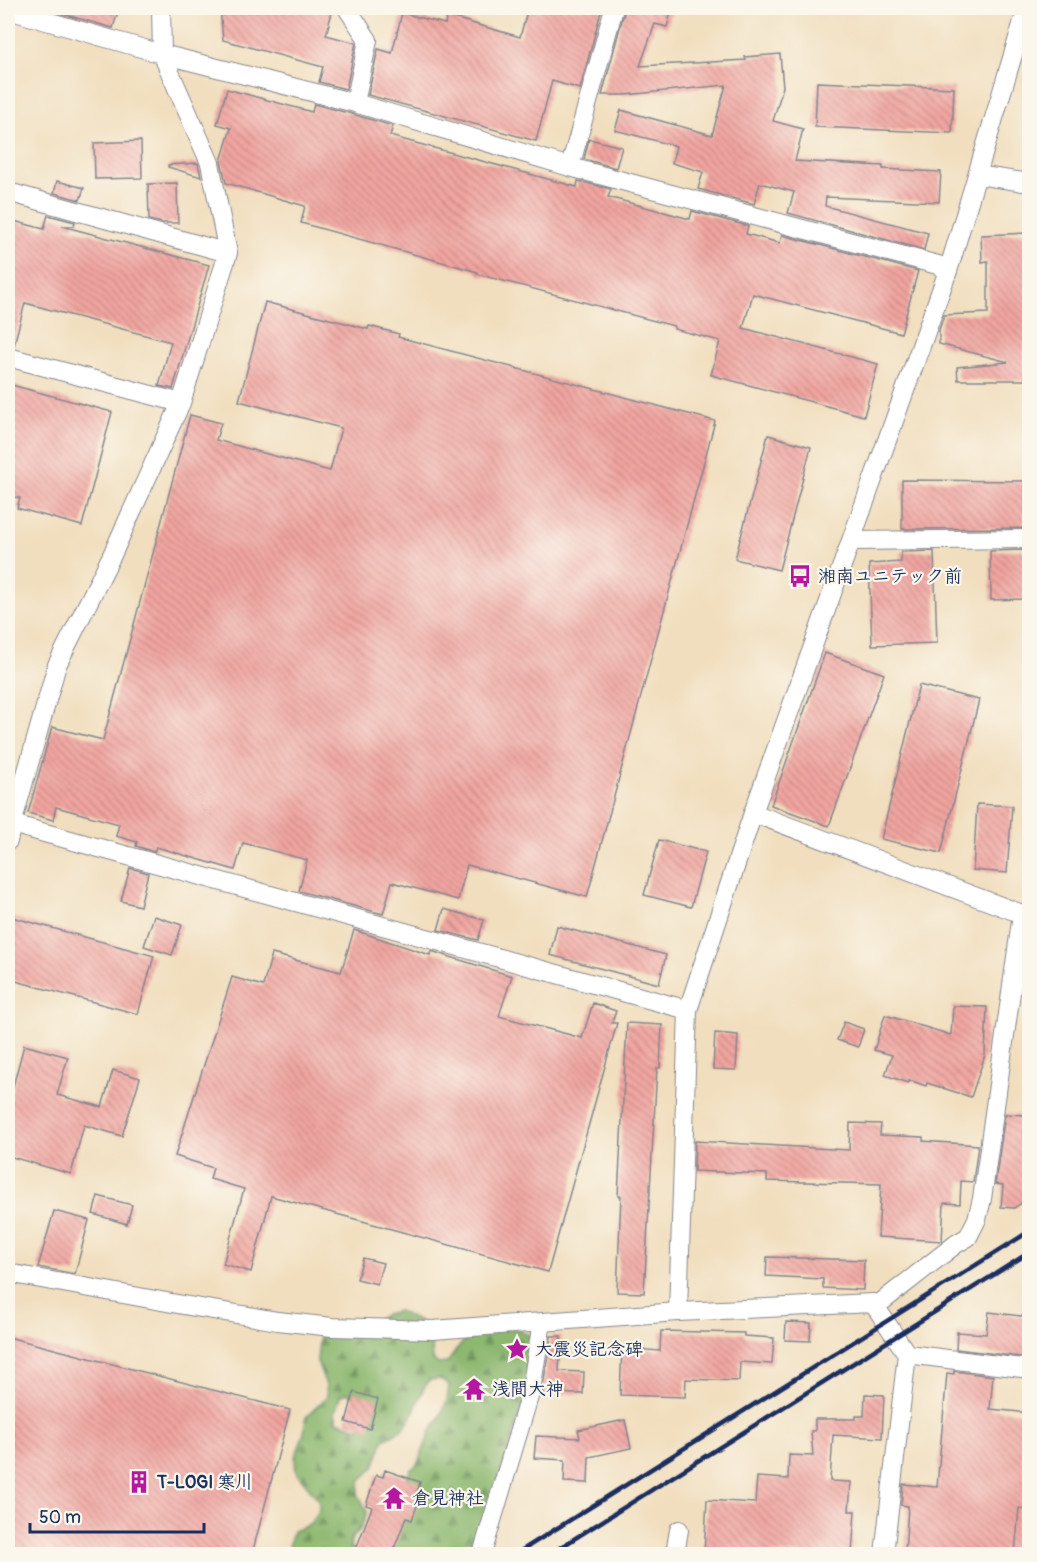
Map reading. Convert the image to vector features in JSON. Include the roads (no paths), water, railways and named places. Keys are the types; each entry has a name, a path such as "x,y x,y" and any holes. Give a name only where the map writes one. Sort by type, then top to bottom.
{"street":[{"path":"160,8 162,54 210,163 228,253 181,403 112,555 57,665 10,832 688,1010"},
{"path":"347,8 368,40 355,103"},
{"path":"570,167 614,8"},
{"path":"678,1312 688,1010 753,813 949,268 1027,8"},
{"path":"8,10 162,54 355,103 570,167 949,268"},
{"path":"977,175 1029,183"},
{"path":"8,192 228,253"},
{"path":"8,357 181,403"},
{"path":"851,541 1029,539"},
{"path":"753,813 1026,914 982,1199 976,1219 968,1237 875,1307"},
{"path":"8,1273 204,1309 332,1327 433,1329 678,1312 873,1303 907,1354 884,1554"},
{"path":"481,1553 531,1390 542,1322"},
{"path":"907,1354 1029,1369"},
{"path":"675,1554 679,1530"}],"railway":[{"path":"516,1554 1030,1231"},
{"path":"550,1554 1030,1252"}],"place":[{"name":"湘南ユニテック前","path":"800,576"},
{"name":"大震災記念碑","path":"517,1349"},
{"name":"浅間大神","path":"474,1389"},
{"name":"T-LOGI 寒川","path":"139,1482"},
{"name":"倉見神社","path":"394,1498"}]}
